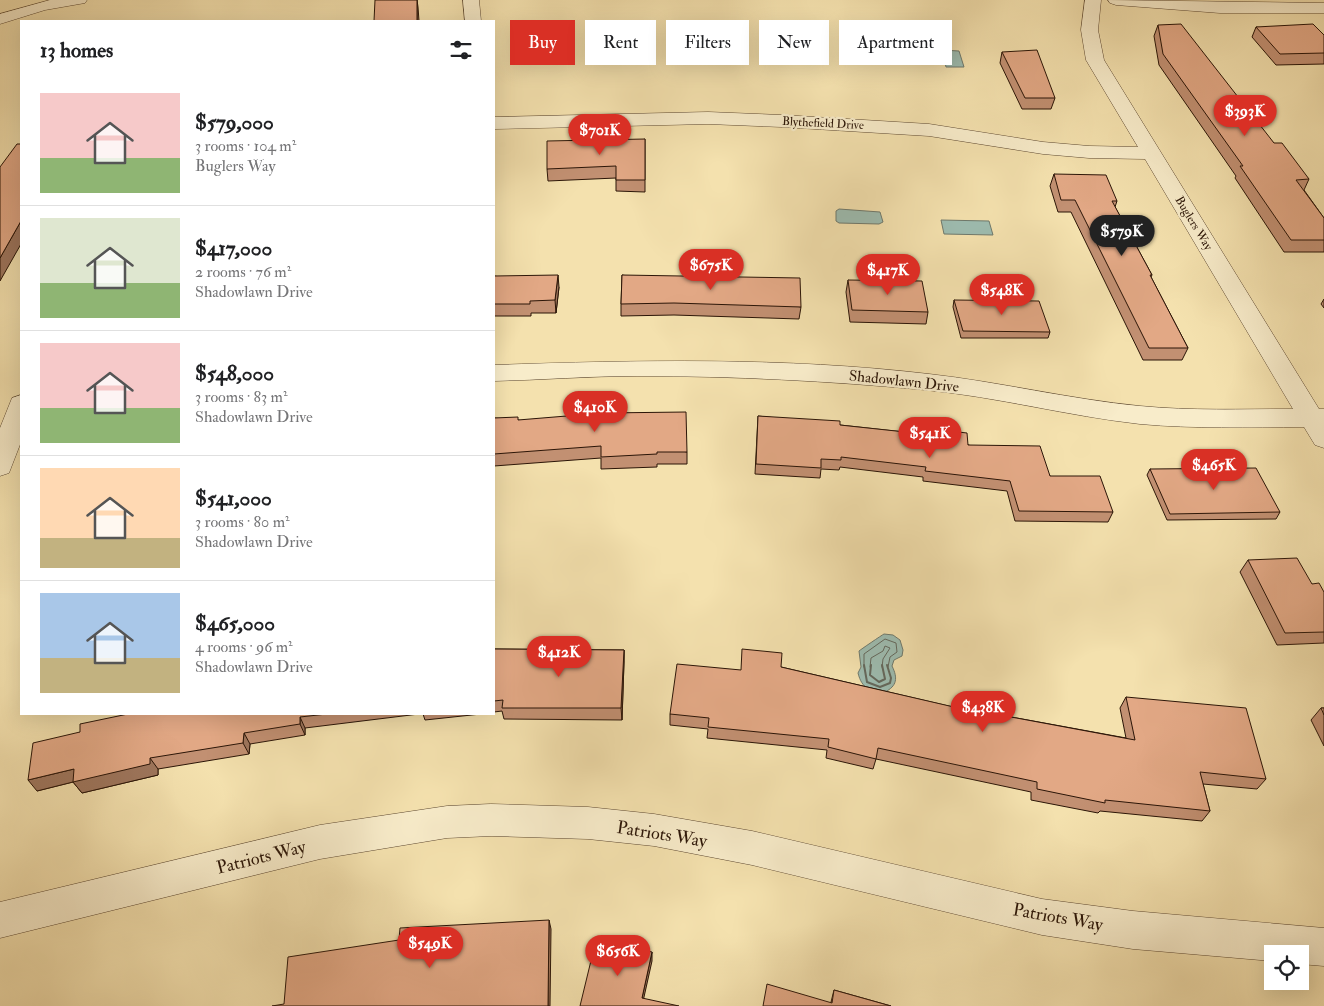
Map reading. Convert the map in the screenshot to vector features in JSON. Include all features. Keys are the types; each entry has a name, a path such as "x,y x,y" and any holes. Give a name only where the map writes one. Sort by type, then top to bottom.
{"street":[{"path":"0,19 43,6 79,0"},
{"path":"471,0 472,20"},
{"name":"Buglers Way","path":"1093,0 1089,16 1088,34 1095,60 1320,425"},
{"path":"1116,0 1162,6 1242,9 1324,8"},
{"name":"Blythefield Drive","path":"495,123 590,119 699,118 782,121 929,130 1043,148 1090,152 1152,153"},
{"name":"Shadowlawn Drive","path":"495,373 636,368 798,372 928,382 1004,393 1060,404 1141,415 1320,425"},
{"path":"0,466 20,407"},
{"name":"Patriots Way","path":"0,920 320,842 446,822 499,821 588,823 654,830 752,848 1042,917 1132,930 1324,947"}],"water":[{"path":"952,51 959,51 964,67 946,67 946,65 952,65"},
{"path":"839,209 880,212 883,222 879,224 839,223 836,221 836,211"},
{"path":"941,220 989,221 993,235 944,234"},
{"path":"884,634 893,635 900,640 903,650 902,656 894,660 892,666 896,678 894,684 885,692 875,691 864,686 858,673 861,667 859,651"}],"building":[{"path":"375,0 417,0 417,20 374,20"},
{"path":"1181,24 1274,143 1282,143 1309,179 1296,180 1324,218 1324,240 1291,240 1240,166 1243,166 1163,54 1158,25"},
{"path":"1313,24 1324,35 1324,53 1280,54 1256,27"},
{"path":"1037,50 1055,98 1025,98 1002,52"},
{"path":"645,139 645,180 616,180 616,166 547,169 547,141"},
{"path":"17,144 20,144 20,223 0,258 0,167"},
{"path":"1054,174 1106,175 1117,201 1112,201 1152,275 1150,275 1188,348 1149,348 1075,200 1061,200"},
{"path":"558,275 555,300 530,301 530,304 495,304 495,276"},
{"path":"622,275 800,278 801,307 674,303 621,304"},
{"path":"848,280 922,281 928,312 852,310"},
{"path":"954,300 1039,301 1050,332 963,331"},
{"path":"686,412 687,452 657,452 657,454 601,457 601,446 495,454 495,418 518,417 518,420 603,413"},
{"path":"758,416 840,421 840,425 924,434 924,428 967,433 968,445 1040,446 1050,476 1100,476 1113,512 1019,511 1010,481 925,471 926,467 841,457 841,460 821,459 821,468 756,464"},
{"path":"1256,468 1280,512 1170,514 1150,469"},
{"path":"1297,558 1312,584 1319,583 1324,592 1324,632 1285,633 1248,560"},
{"path":"495,649 624,650 621,708 502,708 503,700 495,701"},
{"path":"742,649 782,653 781,667 984,714 984,712 1135,740 1126,697 1246,708 1266,779 1200,772 1210,811 1105,800 1105,803 1037,789 1037,782 878,748 876,759 828,747 829,739 708,727 709,718 670,714 677,664 741,670"},
{"path":"123,715 318,715 300,717 300,724 244,733 243,743 150,758 150,764 73,782 74,769 28,780 33,743 80,732 80,724"},
{"path":"549,920 548,1006 272,1006 284,1004 288,957 399,940 400,928"},
{"path":"596,940 652,952 642,998 679,1006 580,1006"},
{"path":"767,984 832,1003 834,990 891,1006 763,1006"}]}
